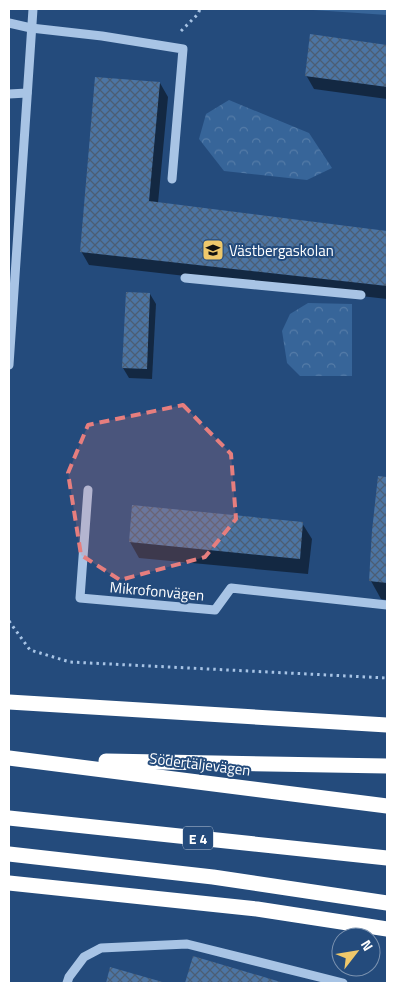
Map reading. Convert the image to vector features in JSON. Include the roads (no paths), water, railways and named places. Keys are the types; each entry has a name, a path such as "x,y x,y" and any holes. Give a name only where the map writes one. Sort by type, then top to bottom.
{"highway":[{"path":"9,702 387,725"},
{"name":"Södertäljevägen","path":"9,758 387,806"},
{"path":"32,760 387,766"},
{"name":"E 4","path":"9,818 387,858"},
{"path":"9,854 213,877 387,902"},
{"path":"9,883 257,909 387,929"}],"street":[{"path":"9,365 32,9"},
{"path":"9,23 31,28 102,36 182,49 172,179"},
{"path":"9,94 27,93"},
{"path":"185,278 361,295"},
{"name":"Mikrofonvägen","path":"88,490 80,598 215,610 231,588 387,605"},
{"path":"67,983 69,977 84,957 101,948 187,944 342,983"}],"place":[{"name":"Västbergaskolan","path":"213,250"}]}
